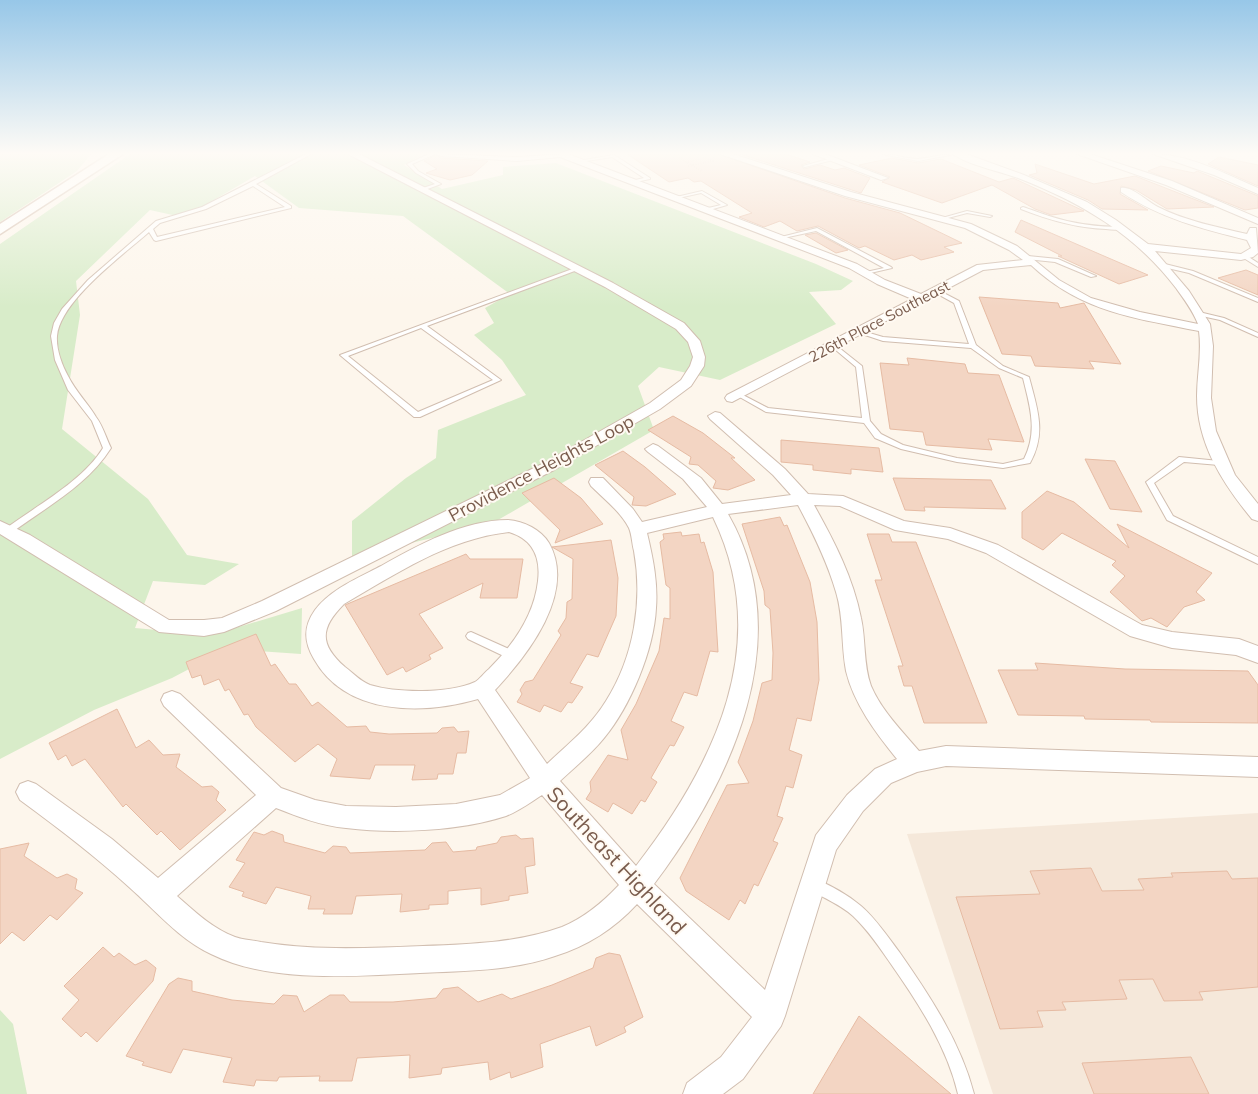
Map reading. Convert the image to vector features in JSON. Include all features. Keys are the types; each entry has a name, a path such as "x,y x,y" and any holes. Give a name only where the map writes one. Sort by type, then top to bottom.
{"main road":[{"path":"0,230 38,205"}],"street":[{"name":"Providence Heights Loop","path":"4,529 166,627 204,628 224,625 269,606 548,468 655,406 686,383 697,366 699,357 698,349 689,334 680,326 577,269 452,205"},
{"path":"693,205 868,273 881,282 922,298"},
{"path":"890,205 944,218 989,235 1030,260 1063,288 1087,300 1138,315 1205,329"},
{"path":"1084,205 1123,228 1146,247 1177,280 1199,314 1205,329 1206,414 1211,442 1219,463 1258,515"},
{"path":"1147,205 1172,218 1207,229 1254,239"},
{"path":"1221,205 1258,221"},
{"path":"1146,247 1244,256 1254,253 1256,249 1253,230 1258,226"},
{"name":"226th Place Southeast","path":"736,397 981,267 1030,260"},
{"path":"715,416 779,472 802,499 831,552 846,592 852,620 856,669 862,690 885,727 914,762"},
{"path":"28,792 90,837 190,926 235,951 285,960 339,963 469,957 526,950 563,940 602,920 637,886 691,811 727,738 744,686 749,648 748,605 739,564 718,510 706,493 690,477 653,449"},
{"path":"172,700 274,796 323,812 346,817 396,819 456,815 504,805 545,781 596,732 614,706 633,669 646,610 647,578 638,528 628,513 597,482"},
{"path":"638,528 718,510 802,499 843,501 901,526 969,539 992,549 1137,631 1172,640 1197,641 1239,648 1258,655"},
{"path":"509,526 525,531 537,538 546,559 548,581 541,608 528,639 482,688 441,700 384,697 358,689 330,667 316,648 315,635 318,622 324,610 336,599 446,541 482,529 509,526"},
{"name":"Southeast Highland","path":"482,688 545,781 637,886 771,1016"},
{"path":"698,1094 732,1068 771,1016 796,943 812,883 825,844 854,803 883,776 914,762 946,756 1258,767"},
{"path":"157,896 274,796"}],"lane":[{"path":"4,529 87,472 105,454 107,448 93,417 76,396 57,358 54,334 64,308 73,297 158,222 210,205"},
{"path":"150,229 156,239 289,207 286,205"},
{"path":"706,210 725,205"},
{"path":"1023,208 1056,220 1106,228 1123,228"},
{"path":"944,218 968,212 990,216"},
{"path":"779,238 817,230 889,268 868,273"},
{"path":"1244,256 1258,266"},
{"path":"1030,260 1056,260 1093,276"},
{"path":"1165,266 1190,272 1258,300"},
{"path":"422,326 498,380 417,415 343,355 577,269"},
{"path":"936,291 957,302 973,346"},
{"path":"1199,314 1222,319 1258,335"},
{"path":"833,345 859,366 866,421 878,436 901,447 957,460 1003,466 1027,461 1036,446 1036,426 1026,377 1001,367 973,346 883,339 859,332"},
{"path":"736,397 766,410 866,421"},
{"path":"1219,463 1182,459 1150,482 1170,518 1258,560"},
{"path":"471,636 514,656"},
{"path":"812,883 857,912 894,953 940,1030 956,1063 965,1086 966,1094"}],"shaded area":[{"path":"1258,813 1258,1094 993,1094 907,834"}],"green space":[{"path":"0,205 26,205 0,222"},
{"path":"56,205 205,205 177,216 150,210 76,281 80,315 62,429 148,499 187,555 239,564 205,585 153,581 135,628 212,635 302,608 301,654 227,649 172,678 94,710 0,759 0,244"},
{"path":"295,205 664,205 816,264 853,281 841,290 809,292 836,324 720,380 659,367 638,386 654,430 491,524 352,557 352,521 406,478 436,458 438,430 526,395 502,360 474,335 494,323 485,308 510,294 403,216 299,208"},
{"path":"0,1010 13,1024 27,1094 0,1094"}],"building":[{"path":"739,205 871,205 900,213 962,243 944,247 954,252 921,260 912,255 894,260 865,246 859,248 818,226 797,231 780,221 764,227 739,217 752,213"},
{"path":"1028,205 1071,205 1084,211 1051,215"},
{"path":"1096,205 1139,205 1148,210 1102,209"},
{"path":"1161,205 1209,205 1214,207 1167,209"},
{"path":"1233,205 1258,205 1258,208 1245,210"},
{"path":"1021,220 1148,275 1119,284 1058,256 1062,256 1015,232"},
{"path":"816,233 848,250 836,253 805,235"},
{"path":"1246,270 1258,275 1258,295 1218,278"},
{"path":"979,297 1058,303 1060,308 1084,303 1121,364 1089,361 1094,369 1035,366 1031,356 1002,354"},
{"path":"907,358 965,364 968,373 999,375 1024,442 988,439 992,450 926,445 923,432 890,429 880,363 909,365"},
{"path":"673,416 703,433 735,458 731,458 755,480 728,490 713,488 716,481 698,465 689,464 691,457 648,430"},
{"path":"781,440 879,448 883,472 851,469 851,474 813,470 813,465 781,462"},
{"path":"623,451 676,494 646,506 632,505 634,497 595,465"},
{"path":"1085,459 1115,461 1142,512 1110,509"},
{"path":"554,478 581,498 603,524 555,543 560,530 522,493"},
{"path":"893,478 991,480 1006,509 924,507 925,511 905,510"},
{"path":"1047,491 1074,502 1129,548 1117,524 1212,573 1196,592 1205,600 1184,607 1167,627 1151,618 1142,621 1110,592 1125,576 1112,565 1116,561 1062,533 1043,550 1022,538 1022,512"},
{"path":"780,517 784,526 787,525 810,582 817,622 819,680 811,721 797,718 789,750 802,755 793,788 786,786 777,816 783,818 773,841 778,843 758,886 754,884 745,904 740,900 729,920 686,891 680,878 727,785 749,783 738,762 753,721 762,683 772,680 773,653 770,609 765,605 764,591 742,524"},
{"path":"681,532 682,536 699,534 701,543 704,542 713,572 718,652 710,651 697,696 684,692 671,721 684,727 674,746 670,745 651,778 657,782 645,802 641,800 632,814 613,803 608,812 586,799 591,791 590,782 608,755 628,760 621,730 636,704 659,651 664,618 670,619 670,588 666,585 660,542 664,539 663,534"},
{"path":"867,534 889,534 892,542 916,542 987,723 924,723 912,686 904,686 898,666 903,666 875,580 882,580"},
{"path":"611,540 618,578 616,616 598,657 587,654 570,683 583,687 572,703 568,702 561,712 544,705 540,712 517,702 522,694 520,690 525,682 533,680 561,635 558,631 566,618 567,602 572,599 573,559 552,547"},
{"path":"466,554 470,559 523,559 517,598 480,598 483,583 419,614 443,648 429,655 431,659 406,672 403,667 387,675 345,605"},
{"path":"256,634 271,666 275,664 289,684 296,684 312,706 318,702 347,727 366,726 370,732 389,734 437,733 442,728 454,727 458,732 469,731 466,753 457,753 453,774 438,774 437,779 412,780 415,765 375,765 370,779 330,776 337,759 318,744 295,762 256,727 248,714 244,715 229,689 225,691 219,679 204,685 201,675 192,678 186,662"},
{"path":"1035,663 1125,669 1248,671 1258,685 1258,723 1151,722 1150,720 1085,719 1084,716 1018,715 998,670 1038,670"},
{"path":"117,709 136,748 149,740 163,755 180,754 176,767 202,787 212,786 219,792 216,800 226,810 180,850 161,831 157,835 126,804 123,807 85,759 72,766 66,755 58,760 49,743"},
{"path":"272,831 283,835 284,842 325,853 333,846 346,847 350,853 425,850 432,843 446,842 453,852 476,850 477,847 497,843 501,837 516,835 521,839 533,838 535,865 525,867 528,893 509,896 509,900 481,905 481,888 448,891 448,904 429,905 429,909 400,912 402,894 356,896 352,914 323,914 325,909 308,909 311,896 276,887 266,904 242,896 244,892 229,887 245,863 236,860 254,832 264,835"},
{"path":"29,843 24,856 57,878 67,874 77,879 75,889 83,893 57,920 50,915 24,941 12,932 0,944 0,849"},
{"path":"1091,868 1102,891 1144,890 1138,879 1173,877 1171,873 1227,871 1232,879 1258,878 1258,987 1199,992 1203,1000 1164,1001 1153,979 1119,980 1127,999 1062,1002 1066,1010 1037,1011 1043,1027 1000,1029 956,897 1040,894 1030,871"},
{"path":"103,947 114,957 119,953 135,965 146,960 156,968 153,981 97,1042 86,1032 81,1037 62,1019 79,1000 64,986"},
{"path":"609,953 620,955 643,1017 624,1027 626,1032 596,1046 590,1026 540,1044 543,1067 511,1078 510,1072 490,1080 488,1062 442,1068 441,1074 409,1078 410,1055 357,1058 352,1081 319,1081 320,1076 279,1077 277,1081 256,1080 254,1086 223,1082 232,1058 183,1049 171,1073 142,1065 144,1062 126,1056 169,984 178,978 192,981 192,991 232,1000 274,1004 283,995 297,996 304,1012 330,995 344,995 350,1002 393,1002 436,998 443,989 458,987 478,1002 502,994 511,999 552,985 593,968 596,958"},
{"path":"859,1016 951,1094 813,1094"},
{"path":"1191,1057 1209,1094 1094,1094 1082,1063"}]}
